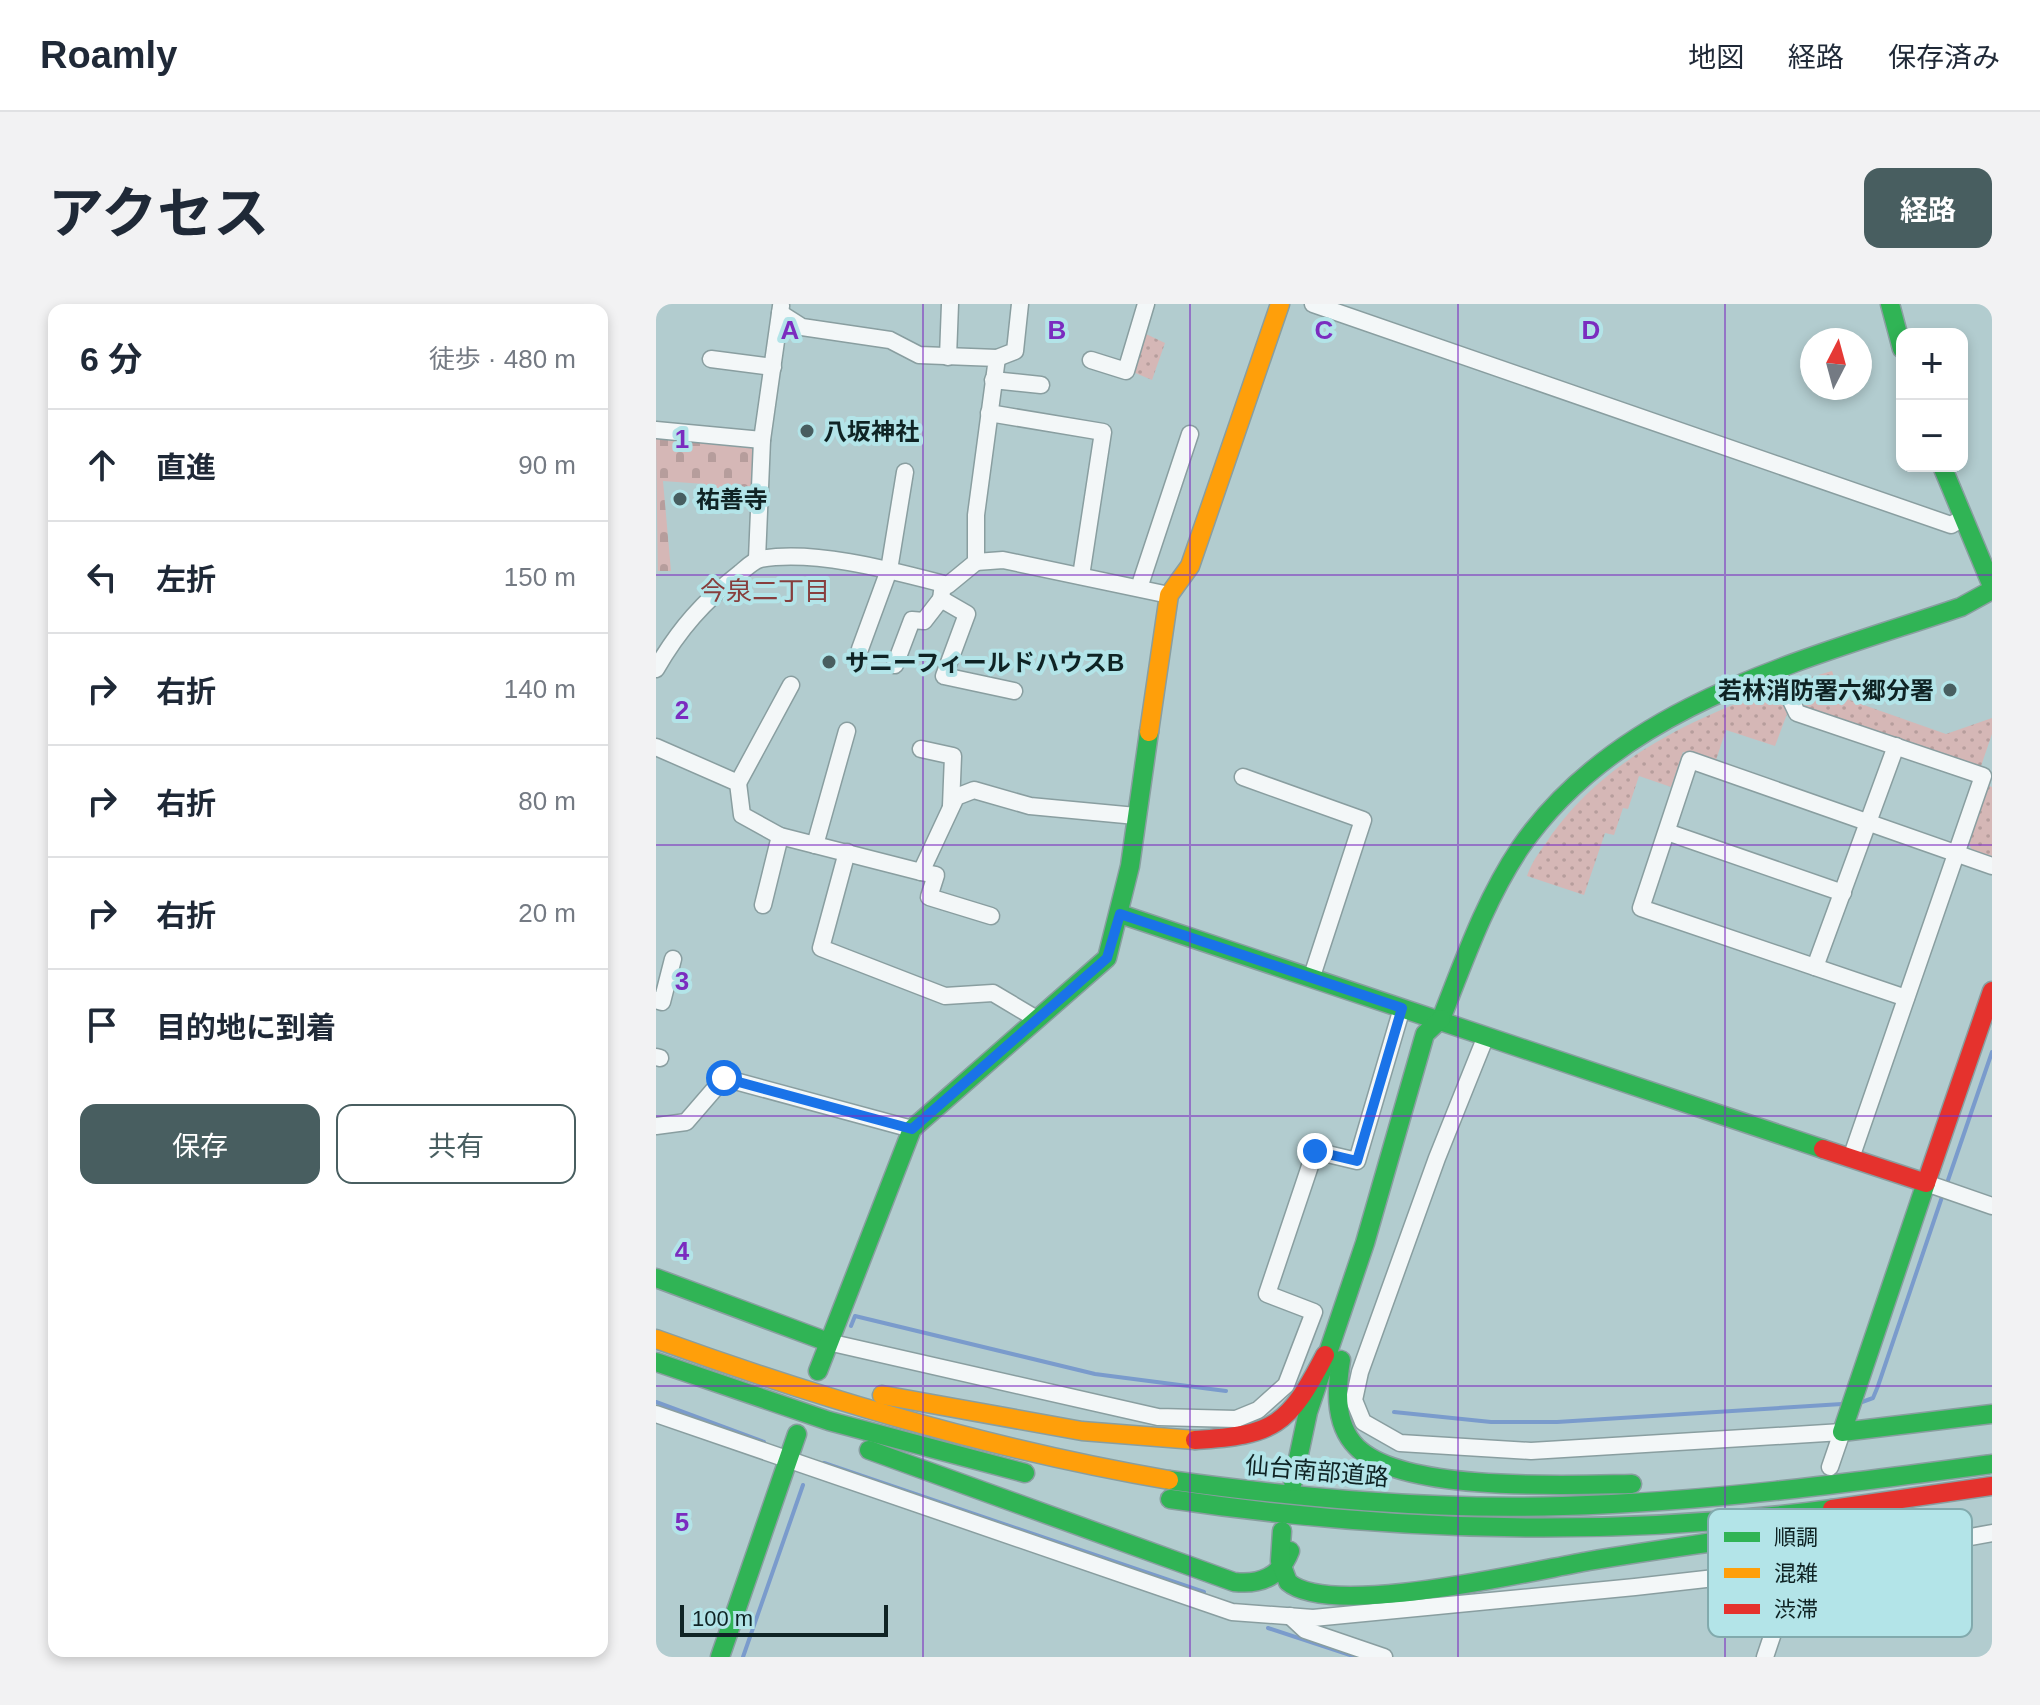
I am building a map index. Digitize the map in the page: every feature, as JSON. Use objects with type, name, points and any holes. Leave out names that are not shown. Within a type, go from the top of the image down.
[{"type":"main road","points":[[818,1371],[912,1129],[1107,958],[1120,914],[1169,595],[1190,566],[1280,304]]},
{"type":"main road","points":[[1890,304],[1896,328]]},
{"type":"main road","points":[[1299,1484],[1425,1034],[1441,1019],[1500,882],[1534,830],[1577,780],[1632,738],[1698,702],[1961,607],[1992,588],[1944,472]]},
{"type":"main road","points":[[1120,914],[1937,1187]]},
{"type":"main road","points":[[1992,991],[1937,1187],[1842,1432],[1992,1414]]},
{"type":"main road","points":[[656,1278],[828,1342]]},
{"type":"main road","points":[[656,1337],[916,1403],[1006,1419],[1177,1440],[1247,1438],[1272,1427],[1291,1412],[1333,1358]]},
{"type":"main road","name":"仙台南部道路","points":[[656,1337],[836,1402],[1016,1450],[1115,1470],[1252,1490],[1372,1501],[1556,1506],[1711,1498],[1992,1464]]},
{"type":"main road","points":[[1333,1358],[1338,1415],[1361,1452],[1406,1469],[1436,1476],[1539,1483],[1854,1482]]},
{"type":"main road","points":[[656,1362],[762,1400],[938,1453],[1041,1476]]},
{"type":"main road","points":[[762,1400],[881,1456],[1202,1572],[1249,1584],[1266,1581],[1282,1568]]},
{"type":"main road","points":[[720,1657],[797,1434]]},
{"type":"main road","points":[[1898,1509],[1992,1488]]},
{"type":"main road","name":"仙台南部道路","points":[[1828,1509],[1992,1488]]},
{"type":"main road","name":"仙台南部道路","points":[[1143,1495],[1261,1514],[1365,1525],[1524,1530],[1708,1520]]},
{"type":"main road","points":[[1288,1531],[1282,1568],[1290,1585],[1318,1595],[1414,1589],[1708,1542]]},
{"type":"street","points":[[948,357],[950,304]]},
{"type":"street","points":[[781,309],[802,327],[890,340],[919,355],[997,358],[1015,351],[1020,304]]},
{"type":"street","points":[[1091,360],[1126,371],[1146,304]]},
{"type":"street","points":[[1313,304],[1951,525],[1963,518]]},
{"type":"street","points":[[757,559],[762,440],[781,309]]},
{"type":"street","points":[[976,562],[976,515],[997,358]]},
{"type":"street","points":[[711,359],[773,367]]},
{"type":"street","points":[[993,380],[1041,385]]},
{"type":"street","points":[[989,413],[1103,432],[1081,576]]},
{"type":"street","points":[[656,430],[762,440]]},
{"type":"street","points":[[1139,588],[1190,434]]},
{"type":"street","points":[[860,649],[889,570],[905,472]]},
{"type":"street","points":[[656,669],[679,629],[709,597],[757,559],[813,559],[889,570],[942,592],[967,614],[944,676],[1014,691]]},
{"type":"street","points":[[895,665],[912,620],[924,621],[948,585],[976,562],[1003,560],[1169,595]]},
{"type":"street","points":[[1777,671],[1797,713],[1983,776],[1851,1158]]},
{"type":"street","points":[[791,685],[738,783],[742,815],[780,836],[936,875],[929,897],[991,916]]},
{"type":"street","points":[[815,845],[847,731]]},
{"type":"street","points":[[1815,967],[1896,746]]},
{"type":"street","points":[[656,747],[738,783]]},
{"type":"street","points":[[921,749],[953,756],[951,807]]},
{"type":"street","points":[[1906,998],[1641,908],[1690,760],[1992,866]]},
{"type":"street","points":[[1243,777],[1363,820],[1312,976]]},
{"type":"street","points":[[921,872],[956,797],[974,790],[1030,806],[1136,816]]},
{"type":"street","points":[[1667,832],[1843,893]]},
{"type":"street","points":[[763,905],[780,836]]},
{"type":"street","points":[[847,852],[821,948],[945,996],[993,993],[1035,1018]]},
{"type":"street","points":[[656,1000],[662,1002],[673,959]]},
{"type":"street","points":[[828,1342],[1158,1417],[1236,1419],[1258,1410],[1286,1385],[1314,1312],[1267,1294],[1315,1151],[1357,1161],[1402,1008]]},
{"type":"street","points":[[1486,1036],[1437,1158],[1360,1372],[1354,1400],[1363,1422],[1400,1443],[1531,1451],[1842,1432],[1830,1467]]},
{"type":"street","points":[[656,1126],[686,1122],[724,1078],[912,1129]]},
{"type":"street","points":[[1937,1187],[1992,1206]]},
{"type":"street","points":[[656,1414],[1232,1612],[1290,1616],[1343,1615],[1708,1578]]},
{"type":"street","points":[[1972,1537],[1992,1533]]},
{"type":"street","points":[[1290,1616],[1305,1630],[1384,1657]]},
{"type":"street","points":[[1765,1657],[1772,1637]]},
{"type":"green space","points":[[1146,334],[1165,343],[1152,380],[1133,372]]},
{"type":"green space","points":[[656,436],[757,449],[751,499],[703,494],[704,484],[663,481],[671,571],[658,571],[658,587]]},
{"type":"green space","points":[[1832,671],[1841,697],[1946,734],[1992,718],[1992,734],[1980,769],[1800,708],[1789,691],[1794,682]]},
{"type":"green space","points":[[1769,691],[1779,694],[1787,714],[1775,746],[1726,730],[1715,763],[1683,752],[1671,787],[1639,776],[1628,809],[1623,808],[1614,835],[1605,833],[1584,895],[1527,876],[1538,854],[1573,808],[1622,764],[1678,730]]},
{"type":"green space","points":[[1987,785],[1992,787],[1992,856],[1972,850],[1968,842]]},
{"type":"waterway","points":[[1946,1186],[1992,1052]]},
{"type":"waterway","points":[[1862,1402],[1873,1398],[1878,1386],[1943,1194]]},
{"type":"waterway","points":[[851,1326],[855,1316],[1095,1374],[1226,1391]]},
{"type":"waterway","points":[[656,1402],[764,1442]]},
{"type":"waterway","points":[[1394,1412],[1491,1422],[1557,1422],[1842,1404]]},
{"type":"waterway","points":[[824,1463],[1204,1592]]},
{"type":"waterway","points":[[743,1657],[803,1485]]},
{"type":"waterway","points":[[1268,1628],[1356,1657]]},
{"type":"traffic: fast","points":[[1890,304],[1896,328]]},
{"type":"traffic: fast","points":[[1944,472],[1992,586]]},
{"type":"traffic: fast","points":[[1441,1019],[1486,910],[1520,848],[1561,798],[1609,757],[1662,722],[1719,693],[1840,647],[1961,607],[1992,590]]},
{"type":"traffic: fast","points":[[818,1371],[912,1129],[1107,958],[1130,866],[1149,732]]},
{"type":"traffic: fast","points":[[1120,914],[1823,1149]]},
{"type":"traffic: fast","points":[[1293,1482],[1308,1412],[1365,1243],[1425,1034],[1441,1019]]},
{"type":"traffic: fast","points":[[1926,1183],[1842,1432],[1992,1414]]},
{"type":"traffic: fast","points":[[656,1278],[828,1342]]},
{"type":"traffic: fast","points":[[1341,1360],[1338,1384],[1341,1421],[1352,1442],[1384,1464],[1415,1474],[1452,1480],[1531,1485],[1632,1484]]},
{"type":"traffic: fast","points":[[656,1362],[829,1421],[1025,1473]]},
{"type":"traffic: fast","points":[[720,1657],[797,1434]]},
{"type":"traffic: fast","points":[[869,1450],[1234,1582],[1252,1582],[1268,1577],[1281,1567],[1290,1551]]},
{"type":"traffic: fast","points":[[1169,1480],[1366,1501],[1514,1507],[1724,1496],[1992,1464]]},
{"type":"traffic: fast","points":[[1170,1499],[1335,1519],[1418,1524],[1583,1527],[1708,1521]]},
{"type":"traffic: fast","points":[[1282,1531],[1280,1561],[1288,1582],[1311,1592],[1345,1596],[1433,1589],[1708,1543]]},
{"type":"traffic: slow","points":[[1149,732],[1169,595],[1190,566],[1280,304]]},
{"type":"traffic: slow","points":[[656,1339],[782,1383],[910,1421],[1038,1454],[1169,1480]]},
{"type":"traffic: slow","points":[[882,1395],[1082,1431],[1195,1440]]},
{"type":"traffic: jam","points":[[1823,1149],[1926,1183],[1992,991]]},
{"type":"traffic: jam","points":[[1195,1440],[1244,1435],[1276,1422],[1300,1398],[1325,1355]]},
{"type":"traffic: jam","points":[[1832,1509],[1992,1486]]},
{"type":"place","name":"八坂神社","points":[[807,431]]},
{"type":"place","name":"祐善寺","points":[[680,499]]},
{"type":"place","name":"サニーフィールドハウスB","points":[[829,662]]},
{"type":"place","name":"若林消防署六郷分署","points":[[1950,690]]},
{"type":"district","name":"今泉二丁目","points":[[765,591]]},
{"type":"route","points":[[724,1078],[912,1129],[1107,958],[1120,914],[1402,1008],[1357,1161],[1315,1151]]}]
